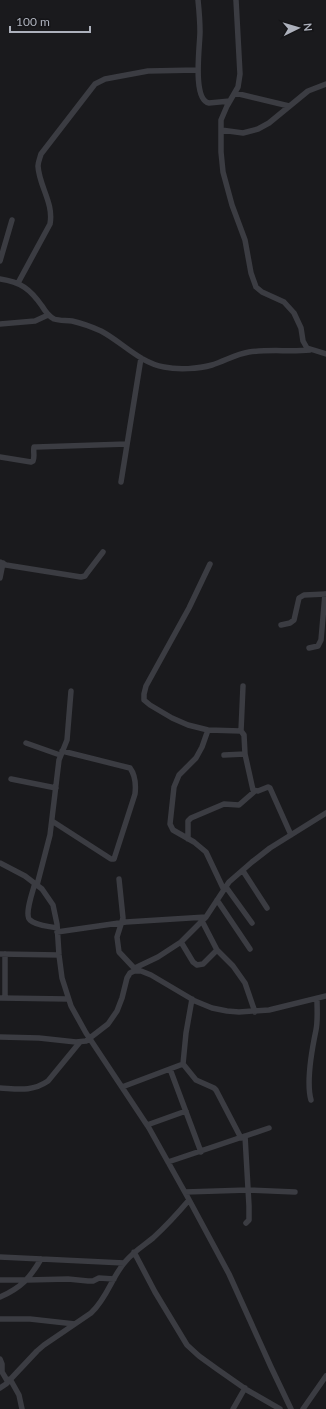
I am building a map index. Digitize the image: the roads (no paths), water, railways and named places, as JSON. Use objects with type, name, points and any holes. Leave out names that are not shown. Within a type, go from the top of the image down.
[{"type":"street","points":[[198,0],[200,28],[198,70],[204,100],[206,103],[230,101]]},
{"type":"street","points":[[236,0],[240,74],[238,87],[224,113],[221,130],[223,172],[228,192],[245,240],[251,273],[256,287],[262,292],[284,302],[294,313],[301,328],[305,345],[310,350]]},
{"type":"street","points":[[18,283],[50,224],[52,216],[39,173],[38,164],[41,154],[95,84],[105,79],[148,71],[198,70]]},
{"type":"street","points":[[221,130],[243,133],[258,129],[269,123],[308,91],[326,84]]},
{"type":"street","points":[[235,93],[289,106]]},
{"type":"street","points":[[0,261],[12,220]]},
{"type":"street","points":[[0,279],[18,283],[25,287],[34,296],[48,315],[54,319],[72,321],[99,331],[141,358],[164,368],[175,369],[204,367],[240,354],[274,350],[310,350],[326,354]]},
{"type":"street","points":[[0,324],[35,321],[48,315]]},
{"type":"street","points":[[121,482],[141,358]]},
{"type":"street","points":[[0,456],[31,462],[34,459],[34,447],[127,444]]},
{"type":"street","points":[[0,578],[1,563],[81,577],[85,576],[103,552]]},
{"type":"street","points":[[210,564],[190,608],[146,686],[144,700],[172,718],[188,725],[208,730],[241,731]]},
{"type":"street","points":[[281,625],[290,623],[294,620],[299,598],[304,595],[326,594],[320,640],[318,646],[309,648]]},
{"type":"street","points":[[243,686],[241,731],[244,735],[245,754],[251,786],[255,792]]},
{"type":"street","points":[[71,691],[67,736],[61,753],[50,834],[28,911],[28,918],[30,921],[37,924],[57,930],[121,923],[204,919]]},
{"type":"street","points":[[208,730],[196,758],[179,775],[174,787],[170,824],[173,830],[206,852],[224,889],[252,923]]},
{"type":"street","points":[[26,743],[61,753],[130,768],[132,771],[136,783],[135,794],[114,859],[111,859],[52,821]]},
{"type":"street","points":[[224,755],[245,754]]},
{"type":"street","points":[[11,779],[56,788]]},
{"type":"street","points":[[188,839],[188,821],[191,818],[224,804],[239,805],[255,792],[268,787],[270,788],[291,835]]},
{"type":"street","points":[[0,1037],[39,1038],[80,1042],[90,1039],[108,1024],[117,1011],[127,978],[130,973],[137,967],[158,957],[182,942],[204,919],[229,882],[270,848],[326,813]]},
{"type":"street","points":[[0,863],[25,876],[36,884],[42,889],[52,905],[57,930],[62,978],[68,999],[90,1039],[147,1125],[185,1192],[229,1274],[291,1409]]},
{"type":"street","points":[[243,871],[267,908]]},
{"type":"street","points":[[119,879],[123,918],[117,937],[119,952],[134,970],[150,975],[192,999],[212,1008],[227,1011],[255,1012],[269,1010],[326,996]]},
{"type":"street","points":[[217,900],[250,949]]},
{"type":"street","points":[[204,919],[217,950],[233,966],[245,983],[255,1012]]},
{"type":"street","points":[[182,942],[193,962],[197,965],[203,964],[217,950]]},
{"type":"street","points":[[59,955],[2,954],[3,998],[68,999]]},
{"type":"street","points":[[192,999],[187,1026],[183,1064],[196,1080],[216,1090],[243,1137],[250,1206],[249,1220],[246,1223]]},
{"type":"street","points":[[311,1100],[309,1092],[313,1039],[316,1029],[317,999]]},
{"type":"street","points":[[0,1088],[28,1089],[37,1088],[44,1084],[80,1042]]},
{"type":"street","points":[[122,1088],[183,1064]]},
{"type":"street","points":[[170,1070],[201,1152]]},
{"type":"street","points":[[147,1125],[186,1111]]},
{"type":"street","points":[[168,1162],[269,1128]]},
{"type":"street","points":[[185,1192],[248,1190],[295,1192]]},
{"type":"street","points":[[0,1388],[9,1381],[37,1351],[100,1305],[124,1263],[134,1252],[153,1237],[189,1200]]},
{"type":"street","points":[[134,1252],[155,1292],[187,1344],[199,1356],[245,1388],[280,1409]]},
{"type":"street","points":[[0,1257],[124,1263]]},
{"type":"street","points":[[0,1297],[14,1290],[27,1280],[41,1259]]},
{"type":"street","points":[[0,1280],[68,1279],[93,1281],[99,1278],[114,1279]]},
{"type":"street","points":[[0,1319],[30,1319],[76,1324]]},
{"type":"street","points":[[0,1359],[2,1364],[2,1372],[19,1395],[22,1409]]},
{"type":"street","points":[[303,1409],[326,1376]]},
{"type":"street","points":[[233,1409],[245,1388]]}]
